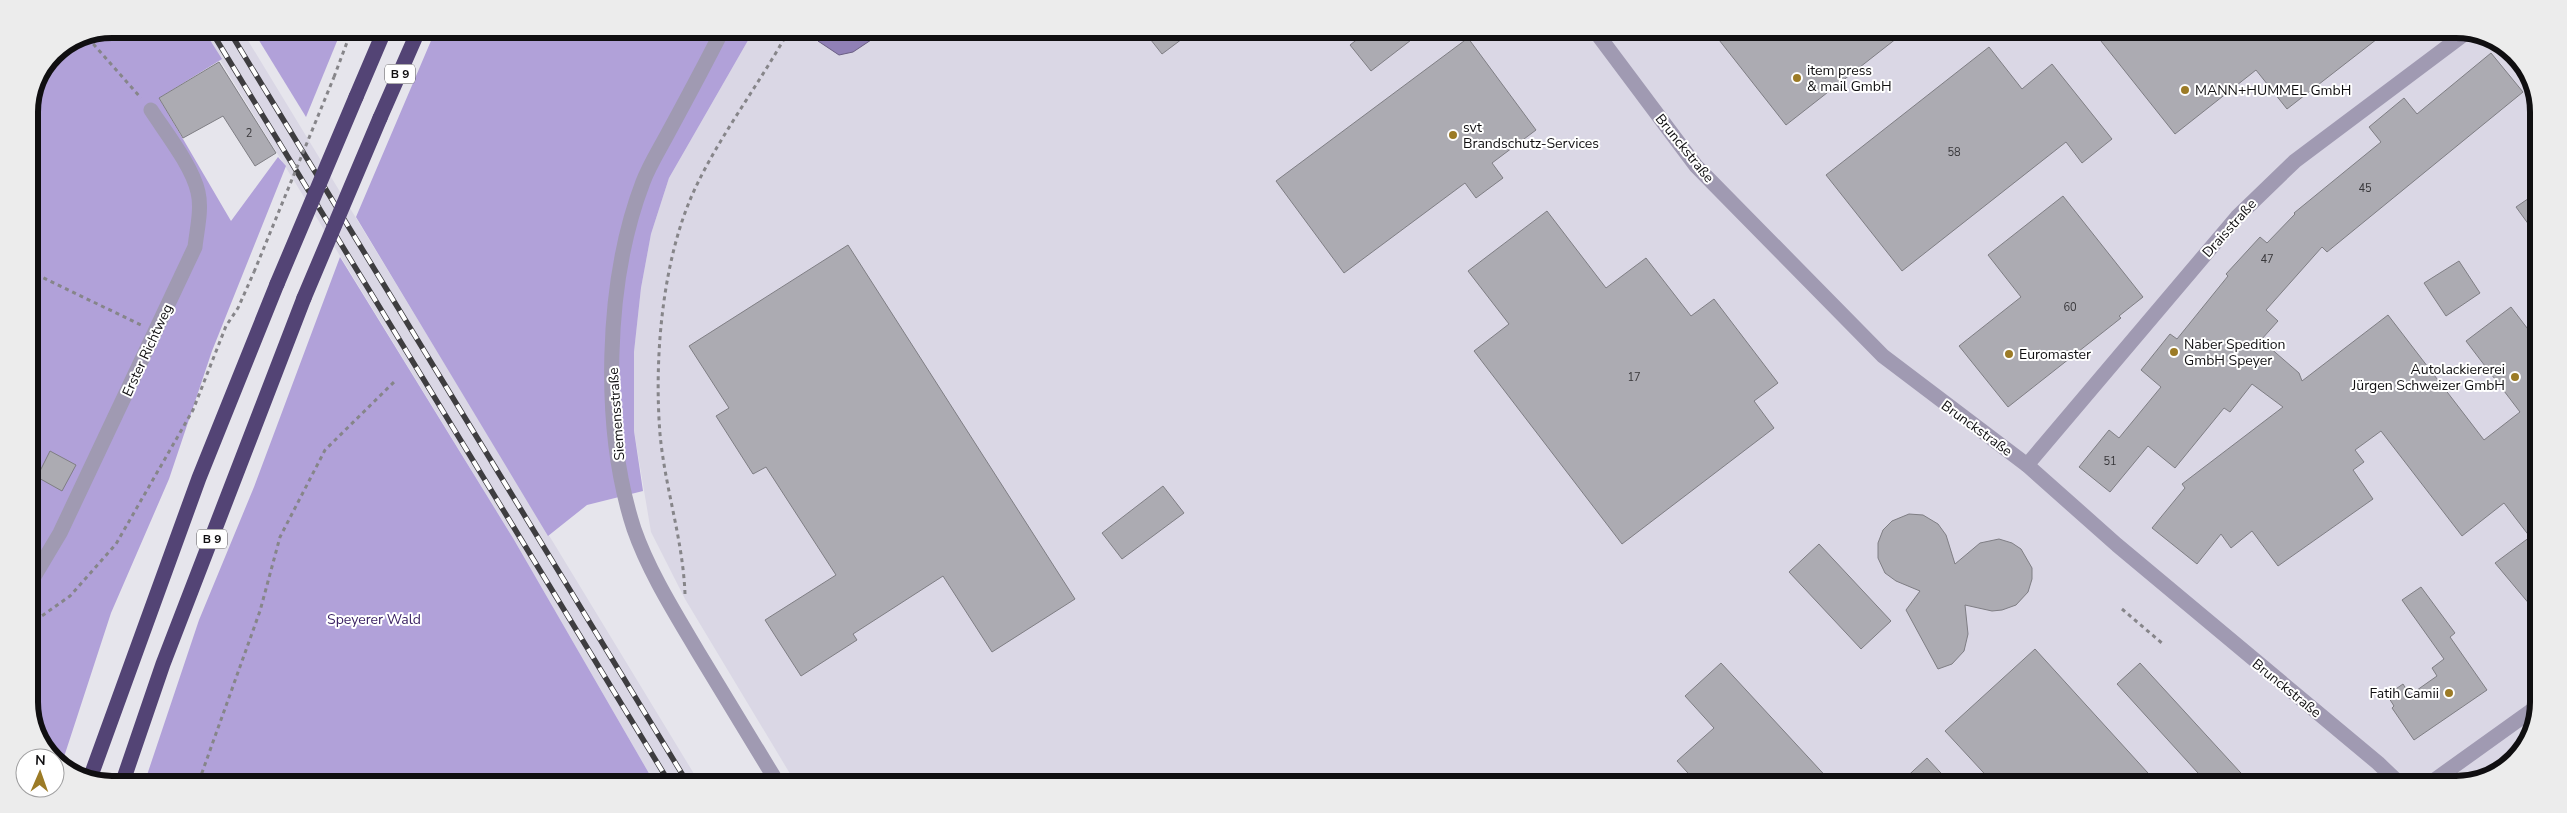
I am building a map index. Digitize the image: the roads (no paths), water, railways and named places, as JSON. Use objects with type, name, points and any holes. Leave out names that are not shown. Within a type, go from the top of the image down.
[{"type":"highway","name":"B 9","points":[[92,773],[199,478],[277,284],[382,37]]},
{"type":"highway","name":"B 9","points":[[125,776],[163,664],[304,298],[415,37]]},
{"type":"street","name":"Siemensstraße","points":[[719,37],[643,181],[622,257],[615,303],[612,357],[615,429],[626,499],[635,530],[654,574],[683,627],[773,776]]},
{"type":"street","name":"Brunckstraße","points":[[1599,37],[1696,166],[1852,326],[1912,380],[2027,465],[2117,545],[2392,776]]},
{"type":"street","name":"Draisstraße","points":[[2027,465],[2237,216],[2295,161],[2460,37]]},
{"type":"street","name":"Erster Richtweg","points":[[38,570],[60,533],[195,247],[199,214],[198,192],[151,110]]},
{"type":"street","points":[[2440,776],[2529,713]]},
{"type":"railway","points":[[215,37],[665,776]]},
{"type":"railway","points":[[233,37],[683,776]]},
{"type":"place","name":"item press & mail GmbH","points":[[1797,78]]},
{"type":"place","name":"MANN+HUMMEL GmbH","points":[[2185,90]]},
{"type":"place","name":"svt Brandschutz-Services","points":[[1453,135]]},
{"type":"place","name":"Naber Spedition GmbH Speyer","points":[[2174,352]]},
{"type":"place","name":"Euromaster","points":[[2009,354]]},
{"type":"place","name":"Autolackiererei Jürgen Schweizer GmbH","points":[[2515,377]]},
{"type":"place","name":"Fatih Camii","points":[[2449,693]]},
{"type":"park label","name":"Speyerer Wald","points":[[374,619]]}]
